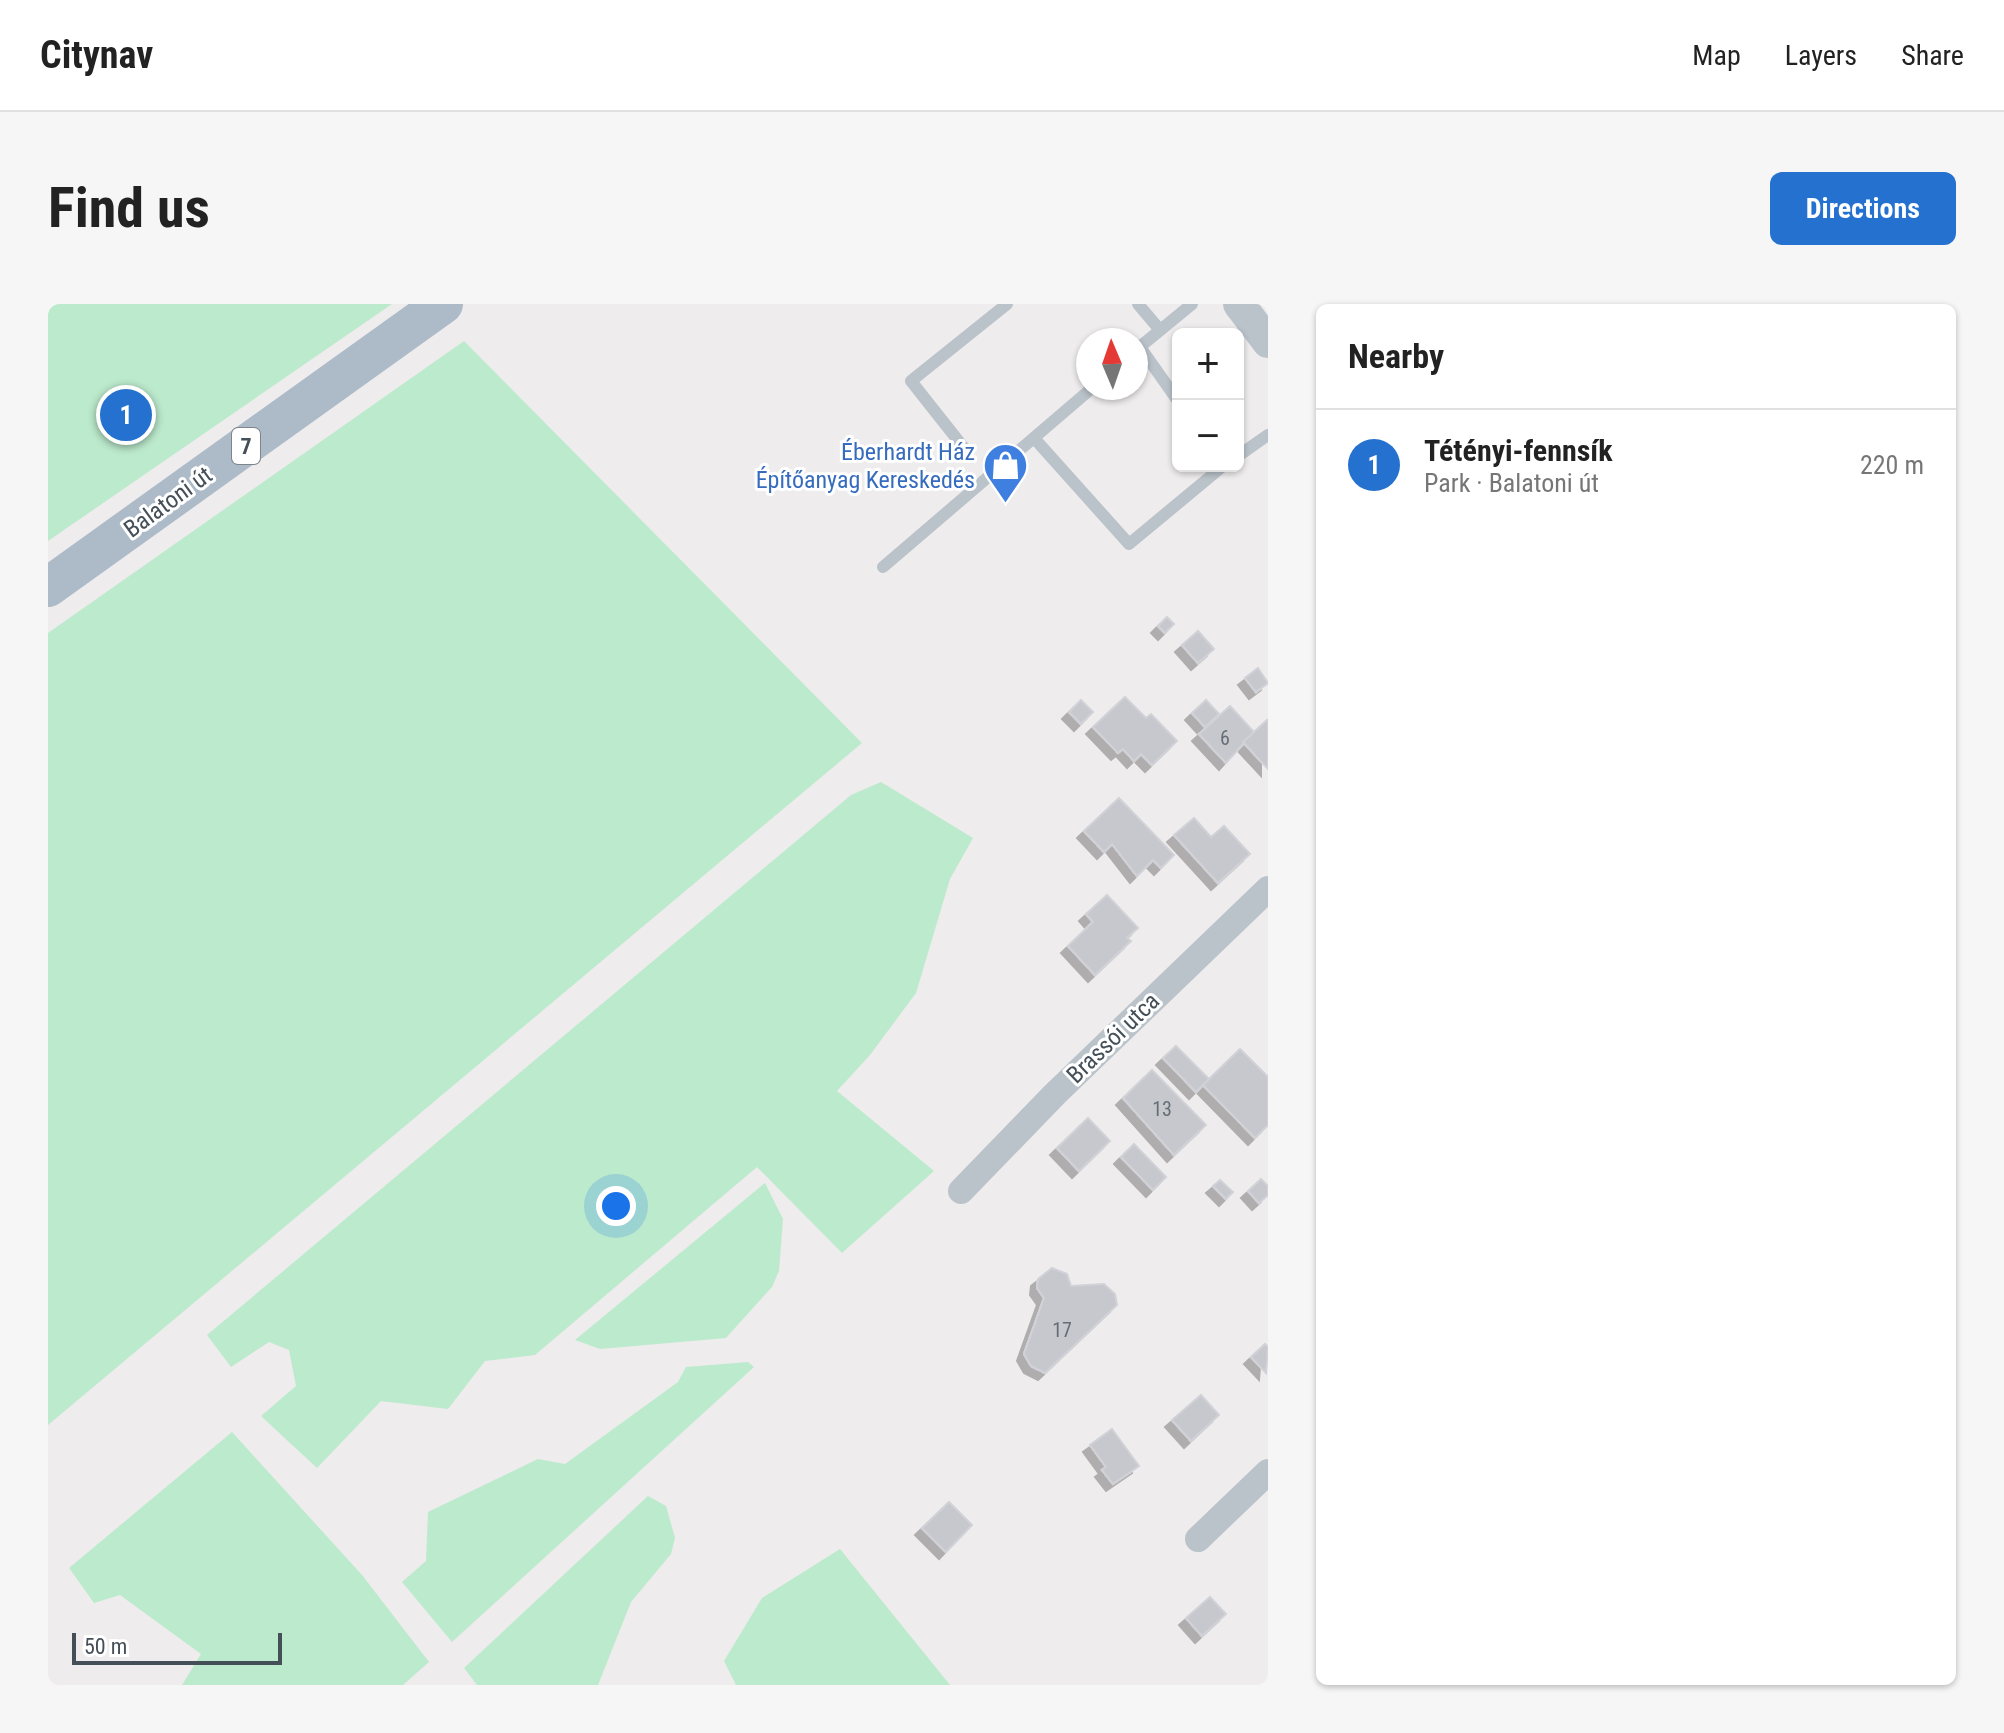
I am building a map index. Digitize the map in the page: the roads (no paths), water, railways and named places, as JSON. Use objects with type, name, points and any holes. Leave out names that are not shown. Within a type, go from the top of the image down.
[{"type":"main road","name":"Balatoni út","points":[[48,587],[443,304]]},
{"type":"street","name":"Brassói utca","points":[[961,1191],[1055,1094],[1268,889]]},
{"type":"street","points":[[1198,1539],[1268,1472]]},
{"type":"lane","points":[[964,448],[911,381],[1007,304]]},
{"type":"lane","points":[[1138,304],[1160,330]]},
{"type":"lane","points":[[1148,340],[1192,304]]},
{"type":"lane","points":[[1148,362],[1177,400]]},
{"type":"lane","points":[[883,567],[1078,400]]},
{"type":"lane","points":[[1244,452],[1268,435]]},
{"type":"lane","points":[[1034,438],[1129,544],[1217,472]]},
{"type":"place","name":"Tétényi-fennsík","points":[[126,415]]},
{"type":"place","name":"Éberhardt Ház Építőanyag Kereskedés","points":[[1006,505]]}]
